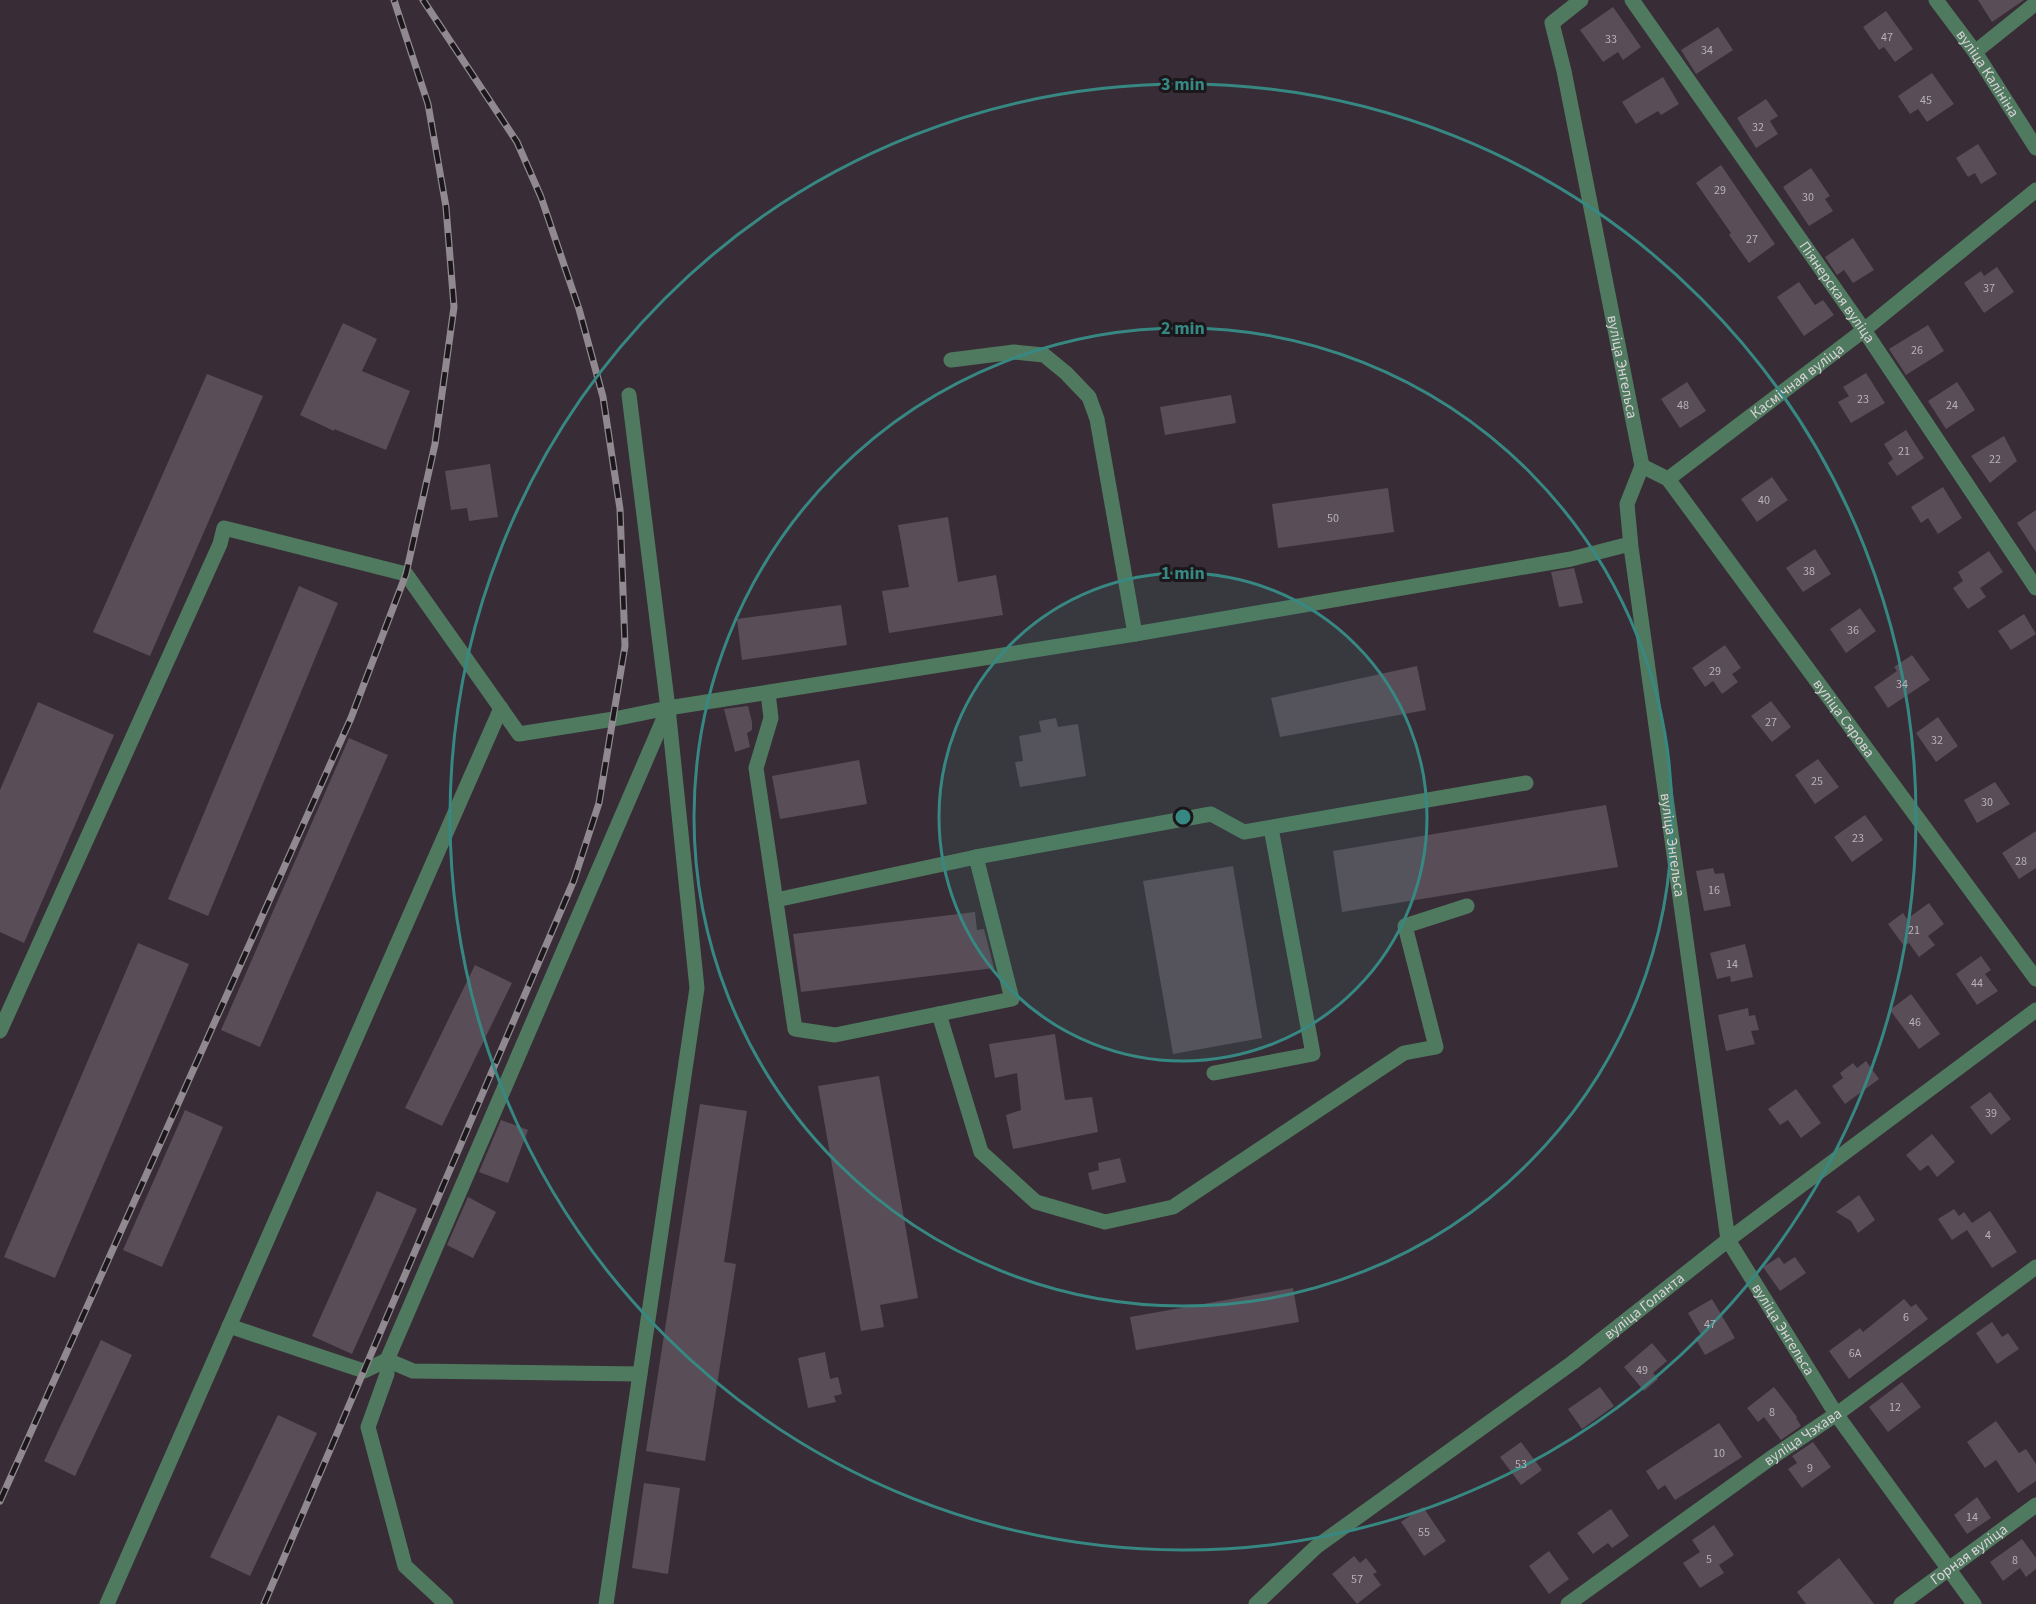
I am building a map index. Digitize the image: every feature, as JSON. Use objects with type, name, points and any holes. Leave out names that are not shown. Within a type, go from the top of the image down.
[{"type":"street","name":"вуліца Энгельса","points":[[1581,0],[1552,23],[1564,71],[1642,466],[1627,504],[1630,544],[1728,1240],[1836,1414],[1974,1604]]},
{"type":"street","name":"Піянерская вуліца","points":[[1632,0],[1864,330],[2036,588]]},
{"type":"street","name":"вуліца Калініна","points":[[1936,0],[1975,52],[2036,148]]},
{"type":"street","points":[[1975,52],[2036,3]]},
{"type":"street","name":"Касмічная вуліца","points":[[1668,479],[1864,330],[2036,190]]},
{"type":"street","points":[[951,360],[1014,352],[1044,355],[1066,373],[1089,397],[1097,419],[1135,634]]},
{"type":"street","points":[[606,1604],[698,988],[668,708],[628,395]]},
{"type":"street","name":"вуліца Сярова","points":[[1642,466],[1668,479],[2036,979]]},
{"type":"street","points":[[0,1031],[215,555],[224,528],[406,574],[519,734],[1135,634],[1571,559],[1630,544]]},
{"type":"street","points":[[768,693],[771,718],[756,768],[795,1029],[835,1035],[1011,999],[976,856]]},
{"type":"street","points":[[107,1604],[501,708]]},
{"type":"street","points":[[446,1604],[405,1566],[369,1427],[387,1374],[387,1360],[668,708]]},
{"type":"street","points":[[776,900],[976,856],[1211,814],[1244,832],[1526,783]]},
{"type":"street","points":[[1214,1073],[1313,1054],[1271,828]]},
{"type":"street","points":[[939,1014],[981,1152],[1036,1202],[1105,1222],[1173,1207],[1404,1053],[1436,1047],[1405,926],[1467,906]]},
{"type":"street","name":"вуліца Голанта","points":[[1256,1604],[1316,1547],[1572,1363],[1728,1240],[2036,1010]]},
{"type":"street","name":"вуліца Чэхава","points":[[1568,1604],[1836,1414],[2036,1267]]},
{"type":"street","points":[[230,1326],[364,1371],[387,1360],[413,1371],[640,1374]]},
{"type":"street","name":"Горная вуліца","points":[[1901,1604],[2036,1505]]},
{"type":"building","points":[[1978,0],[2024,0],[1992,22]]},
{"type":"building","points":[[1613,7],[1641,47],[1623,60],[1618,52],[1603,62],[1580,30]]},
{"type":"building","points":[[1886,11],[1913,49],[1895,62],[1884,47],[1879,50],[1863,27]]},
{"type":"building","points":[[1718,27],[1733,50],[1696,74],[1681,50]]},
{"type":"building","points":[[1932,73],[1954,104],[1927,122],[1918,109],[1910,114],[1898,96]]},
{"type":"building","points":[[1663,77],[1679,104],[1661,115],[1658,111],[1636,124],[1622,102]]},
{"type":"building","points":[[1766,99],[1778,116],[1770,121],[1778,134],[1756,148],[1737,118]]},
{"type":"building","points":[[1978,144],[1997,174],[1981,184],[1975,173],[1968,177],[1956,158]]},
{"type":"building","points":[[1721,165],[1775,244],[1749,263],[1696,183]]},
{"type":"building","points":[[1811,168],[1830,196],[1825,199],[1833,211],[1809,226],[1783,187]]},
{"type":"building","points":[[1853,238],[1874,270],[1853,283],[1844,270],[1837,275],[1825,257]]},
{"type":"building","points":[[1997,267],[2014,292],[1984,313],[1964,283],[1981,271],[1984,276]]},
{"type":"building","points":[[1799,282],[1815,305],[1823,300],[1834,315],[1804,336],[1777,297]]},
{"type":"building","points":[[343,323],[377,339],[362,371],[410,391],[386,450],[334,429],[334,431],[300,415]]},
{"type":"building","points":[[1928,325],[1944,351],[1906,375],[1889,349]]},
{"type":"building","points":[[1866,373],[1885,403],[1851,423],[1838,402],[1849,396],[1843,387]]},
{"type":"building","points":[[207,374],[263,396],[150,656],[93,632]]},
{"type":"building","points":[[1687,382],[1706,411],[1680,428],[1661,399]]},
{"type":"building","points":[[1957,382],[1975,410],[1946,429],[1928,401]]},
{"type":"building","points":[[1231,395],[1236,423],[1165,435],[1160,407]]},
{"type":"building","points":[[1906,430],[1924,458],[1897,476],[1888,463],[1893,459],[1884,444]]},
{"type":"building","points":[[2004,436],[2017,461],[1990,483],[1971,456]]},
{"type":"building","points":[[490,464],[498,517],[469,521],[467,508],[451,510],[445,471]]},
{"type":"building","points":[[1772,477],[1788,500],[1757,522],[1741,499]]},
{"type":"building","points":[[1943,487],[1962,518],[1938,534],[1928,518],[1921,523],[1911,507]]},
{"type":"building","points":[[1388,488],[1394,532],[1278,548],[1272,504]]},
{"type":"building","points":[[2036,510],[2036,552],[2017,523]]},
{"type":"building","points":[[948,517],[958,582],[996,575],[1003,615],[889,633],[882,591],[909,587],[898,525]]},
{"type":"building","points":[[1815,549],[1831,574],[1803,592],[1786,568]]},
{"type":"building","points":[[1989,551],[2003,572],[1980,588],[1986,597],[1968,609],[1953,588],[1963,581],[1958,572]]},
{"type":"building","points":[[1574,568],[1583,603],[1559,607],[1551,572]]},
{"type":"building","points":[[299,586],[338,603],[208,916],[168,899]]},
{"type":"building","points":[[841,605],[847,645],[742,660],[737,619]]},
{"type":"building","points":[[1860,608],[1876,631],[1846,653],[1830,629]]},
{"type":"building","points":[[2024,614],[2036,634],[2011,650],[1998,631]]},
{"type":"building","points":[[1725,645],[1741,668],[1732,674],[1738,682],[1722,694],[1713,681],[1705,687],[1692,668]]},
{"type":"building","points":[[1912,655],[1930,680],[1888,708],[1874,687],[1897,671],[1894,667]]},
{"type":"building","points":[[1417,666],[1426,710],[1280,737],[1271,698]]},
{"type":"building","points":[[1771,701],[1791,727],[1772,742],[1751,716]]},
{"type":"building","points":[[38,702],[114,735],[24,943],[0,932],[0,790]]},
{"type":"building","points":[[748,706],[752,722],[752,730],[747,733],[750,747],[735,752],[724,709]]},
{"type":"building","points":[[1938,717],[1958,746],[1936,762],[1916,733]]},
{"type":"building","points":[[1056,718],[1058,727],[1078,724],[1086,776],[1020,787],[1015,762],[1023,761],[1019,736],[1041,732],[1039,721]]},
{"type":"building","points":[[349,738],[388,755],[260,1047],[221,1030]]},
{"type":"building","points":[[1818,759],[1839,787],[1815,804],[1795,775]]},
{"type":"building","points":[[859,760],[867,804],[780,819],[772,776]]},
{"type":"building","points":[[1995,782],[2010,804],[1977,823],[1964,800]]},
{"type":"building","points":[[1606,805],[1618,867],[1342,912],[1333,851]]},
{"type":"building","points":[[1865,815],[1883,840],[1852,862],[1834,837]]},
{"type":"building","points":[[2036,831],[2036,868],[2019,879],[2002,853]]},
{"type":"building","points":[[1233,866],[1262,1038],[1173,1054],[1143,881]]},
{"type":"building","points":[[1713,868],[1715,874],[1724,873],[1731,906],[1704,911],[1696,871]]},
{"type":"building","points":[[1929,903],[1944,924],[1928,936],[1935,945],[1919,957],[1909,943],[1904,946],[1888,924],[1903,913],[1907,919]]},
{"type":"building","points":[[975,912],[977,930],[984,929],[994,968],[801,992],[793,934]]},
{"type":"building","points":[[138,943],[189,964],[55,1278],[4,1257]]},
{"type":"building","points":[[1745,944],[1753,977],[1731,982],[1730,976],[1717,979],[1710,953]]},
{"type":"building","points":[[1981,956],[1991,970],[1985,974],[1998,991],[1977,1005],[1956,974]]},
{"type":"building","points":[[475,965],[512,983],[442,1126],[405,1108]]},
{"type":"building","points":[[1911,994],[1940,1034],[1919,1049],[1890,1010]]},
{"type":"building","points":[[1748,1008],[1749,1016],[1755,1015],[1759,1030],[1751,1031],[1755,1044],[1726,1051],[1718,1015]]},
{"type":"building","points":[[1055,1034],[1065,1100],[1092,1097],[1098,1132],[1013,1149],[1006,1115],[1021,1110],[1017,1073],[995,1078],[989,1044]]},
{"type":"building","points":[[1866,1061],[1879,1079],[1845,1104],[1832,1086],[1843,1078],[1840,1073],[1853,1063],[1857,1068]]},
{"type":"building","points":[[879,1076],[918,1298],[880,1305],[884,1327],[861,1331],[818,1086]]},
{"type":"building","points":[[1796,1089],[1821,1123],[1801,1138],[1788,1120],[1780,1125],[1768,1109]]},
{"type":"building","points":[[1990,1092],[2011,1119],[1991,1135],[1970,1107]]},
{"type":"building","points":[[700,1104],[747,1111],[724,1262],[736,1264],[705,1461],[646,1451]]},
{"type":"building","points":[[185,1110],[223,1127],[162,1267],[123,1250]]},
{"type":"building","points":[[501,1120],[528,1130],[508,1183],[479,1172]]},
{"type":"building","points":[[1932,1134],[1955,1162],[1937,1177],[1928,1165],[1920,1171],[1906,1155]]},
{"type":"building","points":[[1120,1158],[1126,1182],[1092,1190],[1088,1173],[1099,1170],[1098,1163]]},
{"type":"building","points":[[377,1191],[417,1209],[352,1354],[312,1336]]},
{"type":"building","points":[[1859,1195],[1875,1220],[1858,1233],[1851,1221],[1836,1212]]},
{"type":"building","points":[[468,1197],[496,1212],[473,1258],[447,1245]]},
{"type":"building","points":[[1954,1209],[1959,1216],[1964,1212],[1972,1223],[1990,1211],[2017,1252],[1992,1268],[1967,1230],[1952,1240],[1938,1219]]},
{"type":"building","points":[[1779,1257],[1784,1264],[1795,1257],[1806,1273],[1780,1291],[1763,1267]]},
{"type":"building","points":[[1293,1288],[1299,1322],[1136,1350],[1130,1317]]},
{"type":"building","points":[[1712,1299],[1735,1338],[1705,1355],[1695,1338],[1701,1335],[1688,1313]]},
{"type":"building","points":[[1904,1299],[1911,1307],[1916,1304],[1928,1319],[1849,1379],[1829,1351],[1860,1328],[1863,1332]]},
{"type":"building","points":[[1992,1322],[2002,1337],[2008,1333],[2019,1349],[1997,1364],[1976,1333]]},
{"type":"building","points":[[101,1340],[132,1355],[75,1476],[44,1461]]},
{"type":"building","points":[[1652,1343],[1667,1361],[1653,1373],[1658,1379],[1644,1391],[1624,1367]]},
{"type":"building","points":[[825,1352],[830,1379],[838,1377],[842,1394],[834,1396],[836,1402],[808,1408],[798,1358]]},
{"type":"building","points":[[1902,1382],[1921,1407],[1888,1432],[1869,1407]]},
{"type":"building","points":[[1600,1387],[1614,1406],[1582,1429],[1568,1409]]},
{"type":"building","points":[[1774,1387],[1797,1417],[1801,1426],[1781,1440],[1764,1417],[1758,1422],[1747,1408]]},
{"type":"building","points":[[278,1415],[317,1433],[250,1576],[210,1557]]},
{"type":"building","points":[[1996,1421],[2019,1453],[2026,1449],[2036,1464],[2036,1481],[2018,1493],[1996,1460],[1985,1468],[1967,1442]]},
{"type":"building","points":[[1719,1423],[1742,1457],[1675,1500],[1665,1485],[1658,1490],[1646,1471]]},
{"type":"building","points":[[1521,1442],[1542,1470],[1521,1485],[1500,1457]]},
{"type":"building","points":[[1813,1442],[1831,1467],[1802,1488],[1788,1469],[1797,1463],[1792,1456]]},
{"type":"building","points":[[644,1483],[680,1488],[668,1574],[632,1568]]},
{"type":"building","points":[[1977,1497],[1991,1518],[1967,1534],[1954,1515]]},
{"type":"building","points":[[1423,1507],[1446,1541],[1424,1556],[1401,1522]]},
{"type":"building","points":[[1611,1509],[1629,1536],[1612,1548],[1608,1543],[1593,1554],[1577,1533]]},
{"type":"building","points":[[1714,1525],[1734,1555],[1719,1565],[1724,1573],[1700,1588],[1683,1563],[1700,1552],[1692,1540]]},
{"type":"building","points":[[2022,1539],[2036,1558],[2036,1569],[2026,1577],[2020,1568],[2003,1581],[1990,1562]]},
{"type":"building","points":[[1549,1551],[1569,1579],[1549,1594],[1529,1566]]},
{"type":"building","points":[[1354,1556],[1360,1563],[1366,1558],[1377,1572],[1373,1574],[1381,1585],[1357,1604],[1332,1574]]},
{"type":"building","points":[[1839,1558],[1874,1604],[1806,1604],[1797,1592]]},
{"type":"railway","points":[[0,1501],[351,718],[406,574],[435,444],[454,307],[446,207],[428,104],[394,0]]},
{"type":"railway","points":[[264,1604],[574,880],[599,803],[625,646],[620,509],[603,397],[579,309],[541,197],[517,142],[423,0]]}]
